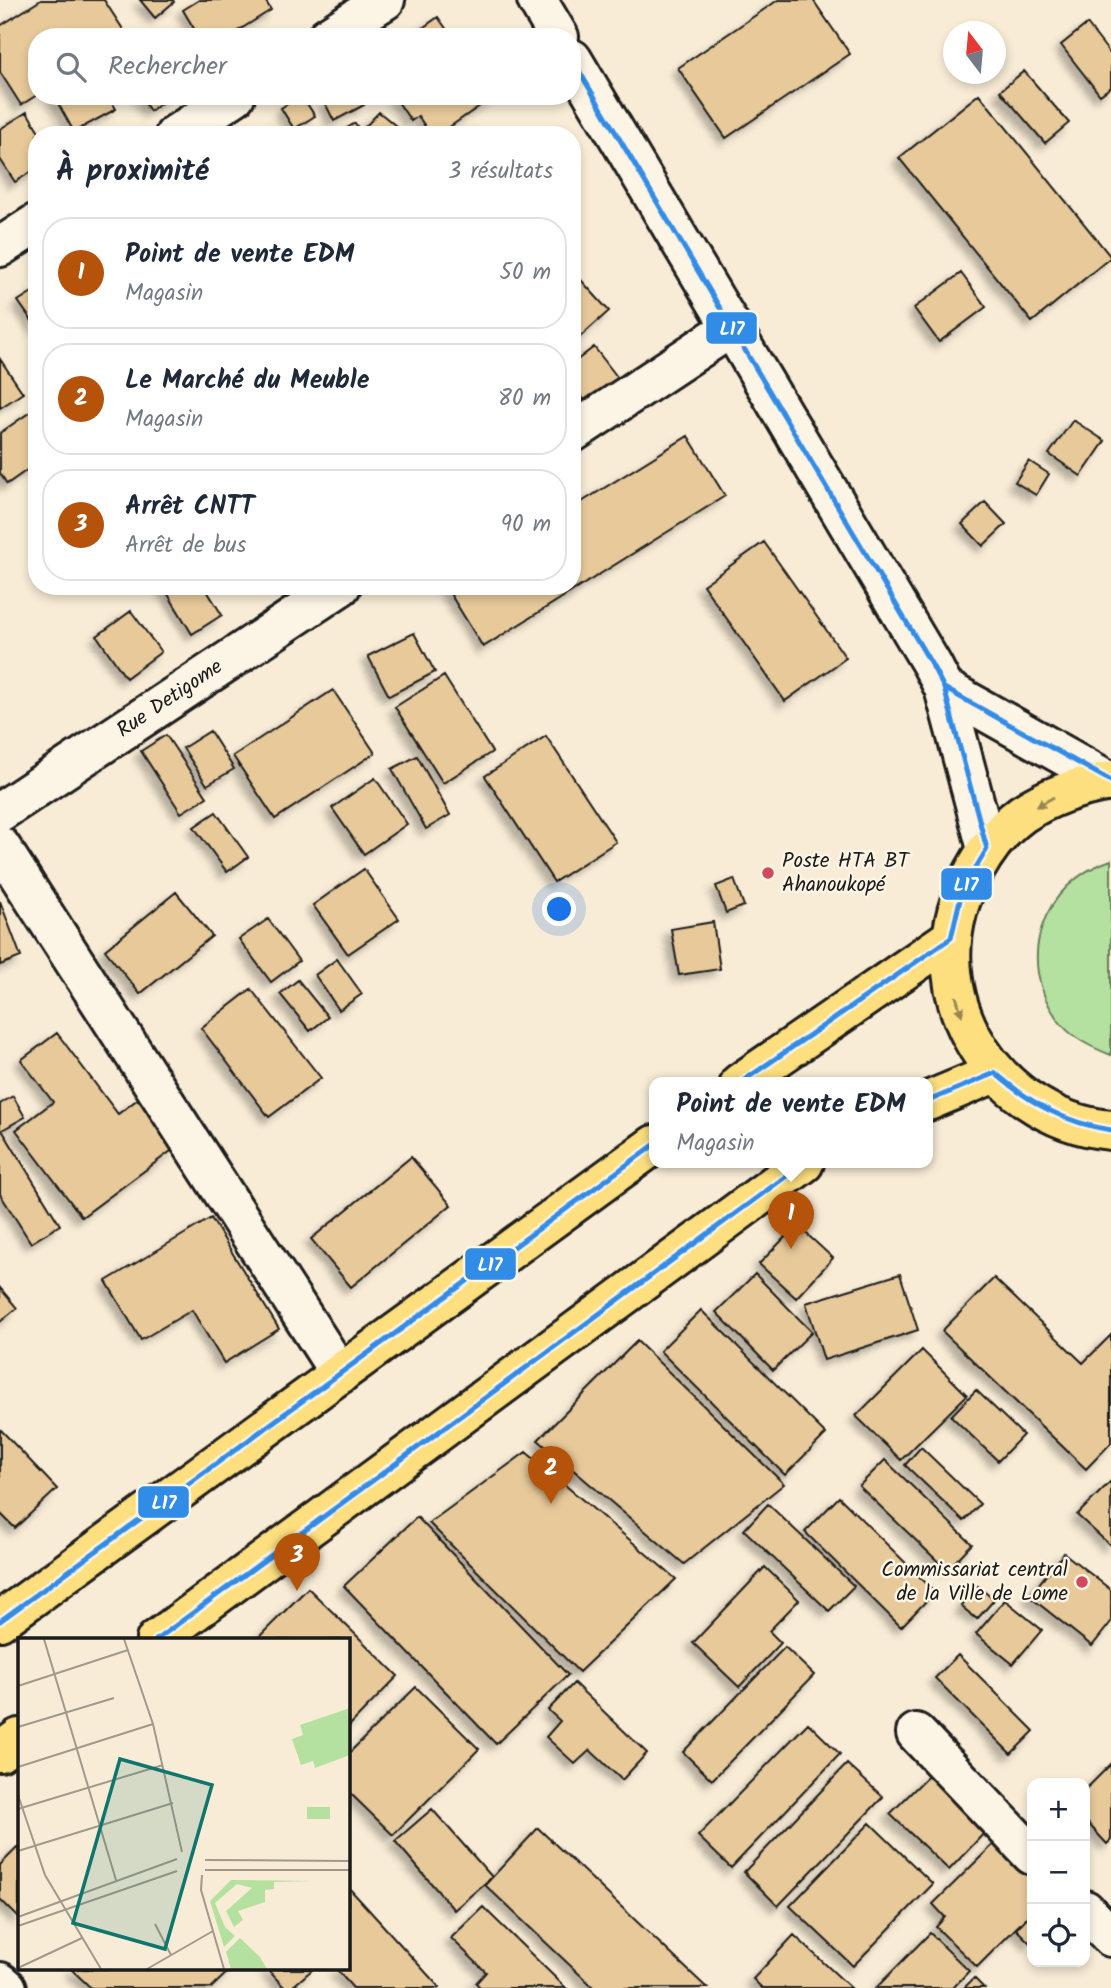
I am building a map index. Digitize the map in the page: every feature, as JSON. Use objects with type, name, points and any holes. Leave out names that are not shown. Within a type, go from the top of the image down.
[{"type":"highway","points":[[1110,781],[1063,792],[1021,815],[987,849],[962,891],[951,938],[953,986],[968,1032],[995,1073],[1023,1098],[1056,1117],[1092,1128],[1111,1130]]},
{"type":"highway","points":[[749,1077],[951,938]]},
{"type":"highway","points":[[933,1099],[995,1073]]},
{"type":"highway","points":[[0,1621],[649,1149]]},
{"type":"highway","points":[[159,1638],[797,1168]]},
{"type":"highway","points":[[0,1752],[18,1739]]},
{"type":"street","points":[[341,28],[385,0]]},
{"type":"street","points":[[537,0],[554,28]]},
{"type":"street","points":[[581,74],[944,688],[987,849]]},
{"type":"street","points":[[188,126],[221,105]]},
{"type":"street","points":[[0,247],[28,229]]},
{"type":"street","points":[[581,427],[732,327]]},
{"type":"street","name":"Rue Detigome","points":[[0,812],[327,595]]},
{"type":"street","points":[[944,688],[1110,781]]},
{"type":"street","points":[[0,846],[340,1374]]},
{"type":"street","points":[[916,1733],[1027,1850]]},
{"type":"street","points":[[1090,1915],[1111,1937]]},
{"type":"street","points":[[0,1982],[7,1988]]},
{"type":"green space","points":[[1111,860],[1111,1055],[1075,1037],[1058,1020],[1045,997],[1038,973],[1037,949],[1042,926],[1052,905],[1067,886],[1087,871]]},
{"type":"building","points":[[41,0],[104,0],[122,28],[28,28],[28,101],[21,105],[0,72],[0,26]]},
{"type":"building","points":[[140,0],[173,0],[174,2],[155,18]]},
{"type":"building","points":[[199,0],[265,0],[271,10],[242,28],[194,28],[183,10]]},
{"type":"building","points":[[778,0],[813,0],[850,54],[726,138],[678,68]]},
{"type":"building","points":[[438,17],[446,28],[423,28]]},
{"type":"building","points":[[1087,24],[1111,55],[1111,87],[1100,95],[1061,45]]},
{"type":"building","points":[[1024,71],[1069,123],[1045,143],[1000,91]]},
{"type":"building","points":[[979,94],[1111,257],[1032,322],[899,158]]},
{"type":"building","points":[[59,105],[114,105],[116,109],[85,126],[71,126]]},
{"type":"building","points":[[146,105],[158,105],[150,111]]},
{"type":"building","points":[[286,105],[308,105],[315,116],[299,126],[292,126],[281,108]]},
{"type":"building","points":[[326,105],[364,105],[334,121]]},
{"type":"building","points":[[400,105],[481,105],[451,126],[425,126],[418,116],[411,121]]},
{"type":"building","points":[[27,112],[36,126],[28,126],[28,174],[15,182],[0,159],[0,129]]},
{"type":"building","points":[[379,112],[396,126],[366,126]]},
{"type":"building","points":[[961,273],[986,307],[939,342],[914,308]]},
{"type":"building","points":[[581,280],[609,311],[581,336]]},
{"type":"building","points":[[28,295],[28,315],[18,301]]},
{"type":"building","points":[[594,347],[618,378],[586,402],[581,396],[581,357]]},
{"type":"building","points":[[0,359],[23,393],[0,408]]},
{"type":"building","points":[[28,413],[28,469],[7,484],[0,473],[0,433]]},
{"type":"building","points":[[1073,420],[1105,441],[1081,476],[1049,454]]},
{"type":"building","points":[[688,436],[725,496],[581,586],[581,502]]},
{"type":"building","points":[[1029,461],[1049,474],[1036,495],[1015,482]]},
{"type":"building","points":[[985,502],[1006,524],[983,546],[962,524]]},
{"type":"building","points":[[764,542],[846,658],[785,701],[703,585]]},
{"type":"building","points":[[168,595],[210,595],[222,615],[192,634]]},
{"type":"building","points":[[451,595],[566,595],[483,647]]},
{"type":"building","points":[[131,611],[161,652],[126,678],[97,636]]},
{"type":"building","points":[[414,633],[435,672],[389,696],[368,656]]},
{"type":"building","points":[[444,676],[492,752],[443,783],[395,707]]},
{"type":"building","points":[[333,690],[375,753],[275,819],[233,756]]},
{"type":"building","points":[[210,731],[234,769],[207,785],[183,748]]},
{"type":"building","points":[[166,735],[207,797],[181,813],[141,751]]},
{"type":"building","points":[[546,736],[616,842],[554,882],[485,776]]},
{"type":"building","points":[[417,756],[450,815],[426,829],[392,769]]},
{"type":"building","points":[[375,778],[407,824],[364,854],[332,808]]},
{"type":"building","points":[[216,812],[248,857],[227,872],[194,827]]},
{"type":"building","points":[[364,869],[399,919],[348,954],[313,905]]},
{"type":"building","points":[[734,879],[744,906],[726,913],[716,886]]},
{"type":"building","points":[[176,892],[212,936],[140,994],[105,950]]},
{"type":"building","points":[[0,901],[21,957],[0,965]]},
{"type":"building","points":[[268,919],[299,961],[271,982],[239,939]]},
{"type":"building","points":[[713,922],[720,969],[679,975],[671,929]]},
{"type":"building","points":[[337,959],[362,994],[339,1010],[315,975]]},
{"type":"building","points":[[298,980],[328,1017],[310,1031],[280,994]]},
{"type":"building","points":[[251,989],[321,1078],[269,1117],[201,1028]]},
{"type":"building","points":[[57,1033],[118,1114],[138,1099],[175,1148],[82,1217],[16,1130],[53,1102],[21,1060]]},
{"type":"building","points":[[13,1096],[25,1117],[2,1130],[60,1225],[31,1243],[0,1194],[0,1104]]},
{"type":"building","points":[[411,1157],[451,1205],[351,1287],[311,1239]]},
{"type":"building","points":[[211,1218],[279,1329],[224,1363],[192,1310],[141,1340],[106,1281]]},
{"type":"building","points":[[797,1225],[833,1258],[796,1298],[759,1264]]},
{"type":"building","points":[[755,1274],[812,1332],[773,1370],[716,1312]]},
{"type":"building","points":[[900,1274],[918,1330],[824,1360],[806,1303]]},
{"type":"building","points":[[994,1278],[1083,1363],[1111,1335],[1111,1443],[1086,1469],[942,1331]]},
{"type":"building","points":[[0,1288],[17,1308],[0,1322]]},
{"type":"building","points":[[701,1310],[826,1434],[785,1475],[660,1351]]},
{"type":"building","points":[[637,1341],[784,1484],[684,1564],[538,1440]]},
{"type":"building","points":[[922,1350],[967,1395],[901,1460],[856,1416]]},
{"type":"building","points":[[976,1390],[1023,1435],[998,1461],[951,1416]]},
{"type":"building","points":[[0,1429],[57,1489],[15,1528],[0,1513]]},
{"type":"building","points":[[921,1447],[980,1504],[964,1521],[905,1465]]},
{"type":"building","points":[[526,1452],[676,1579],[579,1672],[429,1523]]},
{"type":"building","points":[[885,1460],[972,1544],[947,1570],[859,1486]]},
{"type":"building","points":[[1111,1481],[1111,1546],[1077,1515]]},
{"type":"building","points":[[839,1497],[935,1592],[901,1627],[805,1532]]},
{"type":"building","points":[[768,1504],[854,1586],[829,1611],[744,1530]]},
{"type":"building","points":[[417,1517],[568,1675],[496,1744],[344,1586]]},
{"type":"building","points":[[1064,1553],[1111,1590],[1111,1622],[1092,1646],[1029,1596]]},
{"type":"building","points":[[765,1567],[799,1600],[769,1631],[781,1643],[739,1687],[693,1643]]},
{"type":"building","points":[[978,1586],[994,1600],[977,1619],[961,1606]]},
{"type":"building","points":[[308,1588],[398,1676],[350,1725],[350,1638],[258,1638]]},
{"type":"building","points":[[1005,1600],[1042,1630],[1013,1664],[976,1634]]},
{"type":"building","points":[[785,1647],[814,1675],[712,1780],[683,1752]]},
{"type":"building","points":[[958,1655],[1034,1731],[1011,1754],[935,1678]]},
{"type":"building","points":[[574,1683],[647,1753],[622,1780],[590,1750],[575,1764],[546,1737],[560,1721],[548,1710]]},
{"type":"building","points":[[416,1687],[479,1749],[393,1835],[350,1793],[350,1752]]},
{"type":"building","points":[[808,1723],[840,1754],[731,1868],[698,1836]]},
{"type":"building","points":[[847,1764],[883,1797],[778,1906],[744,1872]]},
{"type":"building","points":[[1111,1764],[1111,1840],[1107,1844],[1090,1825],[1090,1785]]},
{"type":"building","points":[[931,1773],[989,1828],[949,1870],[890,1814]]},
{"type":"building","points":[[432,1809],[492,1877],[454,1910],[395,1841]]},
{"type":"building","points":[[870,1823],[933,1884],[853,1966],[790,1906]]},
{"type":"building","points":[[538,1828],[707,1988],[594,1988],[485,1885]]},
{"type":"building","points":[[1002,1836],[1027,1860],[1027,1917],[977,1967],[936,1927],[945,1917],[933,1904]]},
{"type":"building","points":[[18,1847],[18,1917],[0,1899],[0,1865]]},
{"type":"building","points":[[350,1889],[440,1988],[353,1988],[337,1970],[350,1970]]},
{"type":"building","points":[[483,1907],[566,1988],[481,1988],[476,1983],[486,1972],[451,1938]]},
{"type":"building","points":[[1027,1917],[1027,1940],[1016,1929]]},
{"type":"building","points":[[930,1933],[969,1971],[953,1988],[876,1988]]},
{"type":"building","points":[[794,1935],[851,1988],[762,1988],[753,1979]]},
{"type":"building","points":[[72,1970],[230,1970],[211,1988],[91,1988]]},
{"type":"building","points":[[268,1970],[312,1970],[291,1988],[285,1988]]},
{"type":"building","points":[[974,1978],[984,1988],[964,1988]]},
{"type":"transit line","name":"L17","points":[[581,74],[932,665],[944,688],[987,849],[962,891],[951,938],[749,1077]]},
{"type":"transit line","name":"L17","points":[[944,688],[1111,781]]},
{"type":"transit line","name":"L17","points":[[933,1099],[995,1073],[1021,1094],[1063,1117],[1111,1130]]},
{"type":"transit line","name":"L17","points":[[0,1621],[649,1149]]},
{"type":"transit line","name":"L17","points":[[159,1638],[797,1168]]},
{"type":"place","name":"Poste HTA BT Ahanoukopé","points":[[768,873]]},
{"type":"place","name":"Point de vente EDM","points":[[791,1249]]},
{"type":"place","name":"Le Marché du Meuble","points":[[551,1504]]},
{"type":"place","name":"Commissariat central de la Ville de Lome","points":[[1082,1582]]},
{"type":"place","name":"Arrêt CNTT","points":[[297,1591]]}]
